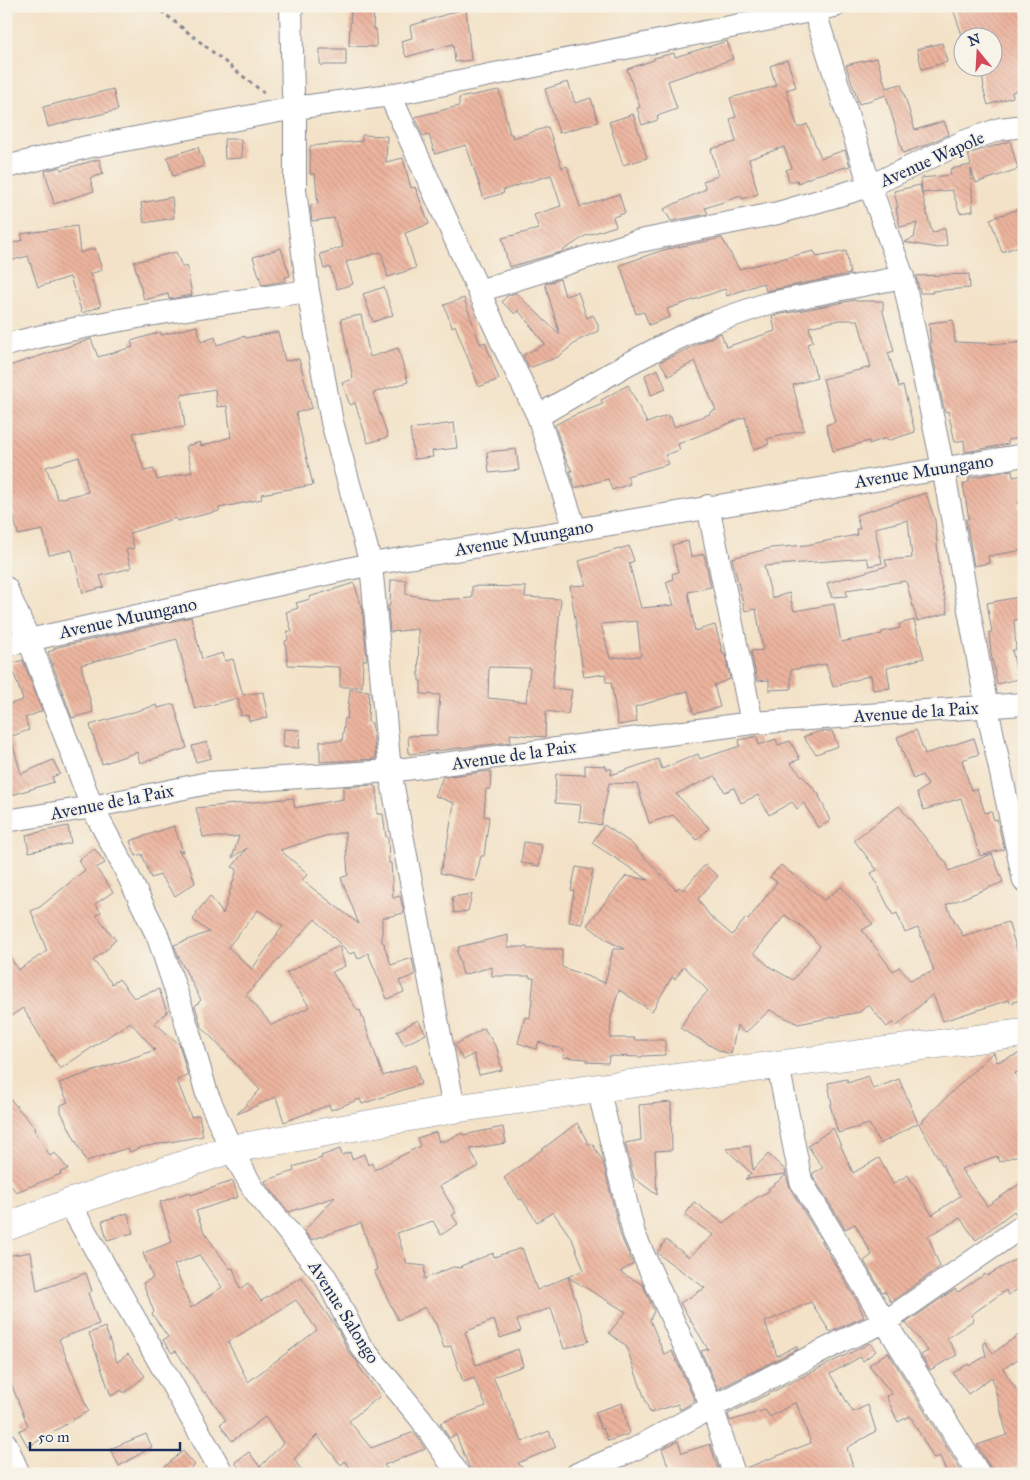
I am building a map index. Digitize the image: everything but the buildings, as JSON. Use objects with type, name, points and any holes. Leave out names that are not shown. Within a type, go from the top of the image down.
[{"type":"main road","points":[[6,1227],[69,1203],[231,1149],[454,1109],[778,1064],[1024,1033]]},
{"type":"street","points":[[291,6],[295,108],[295,190],[308,291],[332,422],[371,564],[390,772],[454,1109]]},
{"type":"street","points":[[6,166],[86,147],[295,108],[390,95],[821,7],[870,186],[903,277],[943,468],[987,708],[1024,881]]},
{"type":"street","points":[[390,95],[479,292],[538,416],[575,529]]},
{"type":"street","name":"Avenue Wapole","points":[[479,292],[635,242],[778,212],[870,186],[964,142],[1000,129],[1024,126]]},
{"type":"street","points":[[538,416],[626,365],[714,322],[766,304],[903,277]]},
{"type":"street","points":[[6,345],[55,332],[204,306],[308,291]]},
{"type":"street","name":"Avenue Muungano","points":[[6,645],[371,564],[1024,454]]},
{"type":"street","points":[[708,506],[752,723]]},
{"type":"street","name":"Avenue Salongo","points":[[6,588],[29,640],[92,807],[158,937],[207,1094],[231,1149],[254,1190],[326,1278],[360,1345],[421,1419],[458,1474]]},
{"type":"street","name":"Avenue de la Paix","points":[[6,821],[92,807],[208,783],[390,772],[752,723],[1024,704]]},
{"type":"street","points":[[778,1064],[801,1181],[979,1474]]},
{"type":"street","points":[[598,1088],[634,1234],[712,1407],[734,1474]]},
{"type":"street","points":[[69,1203],[223,1474]]},
{"type":"street","points":[[578,1474],[633,1450],[712,1407],[842,1341],[885,1322],[1024,1224]]},
{"type":"street","points":[[6,1444],[19,1474]]},
{"type":"path","points":[[155,6],[270,98],[295,108]]}]
